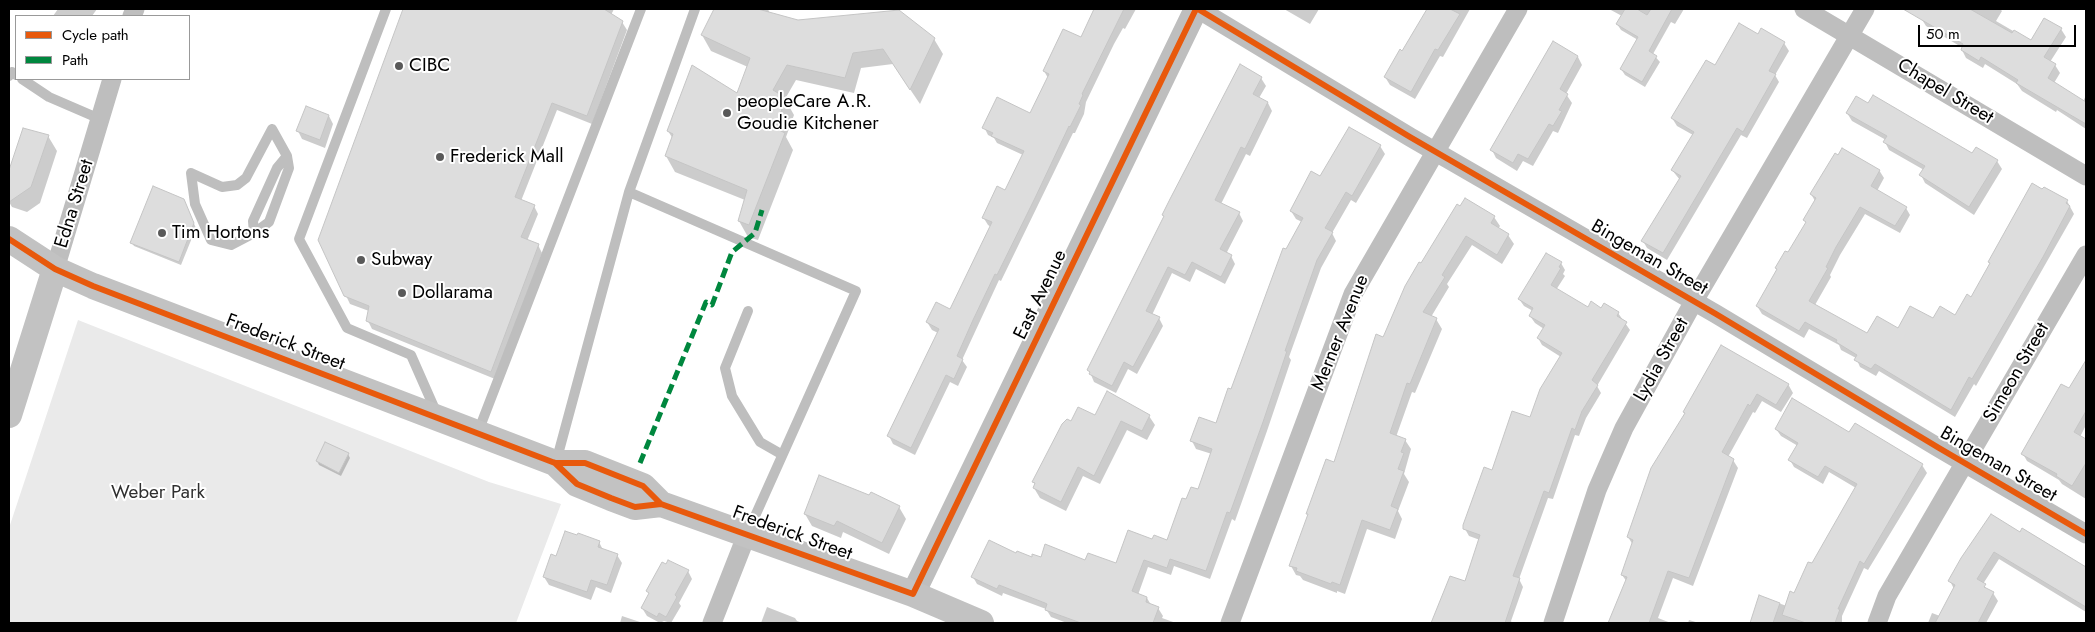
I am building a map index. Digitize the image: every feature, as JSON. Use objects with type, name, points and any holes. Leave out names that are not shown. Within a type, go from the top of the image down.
[{"type":"main road","name":"Frederick Street","points":[[9,240],[55,270],[555,463],[577,484],[635,507],[661,504],[913,594],[981,623]]},
{"type":"main road","name":"Edna Street","points":[[9,414],[55,270]]},
{"type":"street","name":"Bingeman Street","points":[[1197,9],[1434,151],[1694,301],[2086,534]]},
{"type":"street","name":"East Avenue","points":[[913,594],[1197,9]]},
{"type":"street","name":"Merner Avenue","points":[[1230,623],[1353,294],[1434,151],[1518,9]]},
{"type":"street","name":"Chapel Street","points":[[1804,9],[2086,176]]},
{"type":"street","name":"Lydia Street","points":[[1552,623],[1601,482],[1624,428],[1694,301],[1865,9]]},
{"type":"street","name":"Edna Street","points":[[55,270],[112,80]]},
{"type":"street","name":"Simeon Street","points":[[1877,623],[1886,596],[2086,255]]},
{"type":"street","points":[[712,623],[747,534]]},
{"type":"lane","points":[[386,9],[299,239],[347,328],[411,355],[438,417]]},
{"type":"lane","points":[[478,432],[641,9]]},
{"type":"lane","points":[[555,463],[629,192],[695,9]]},
{"type":"lane","points":[[24,80],[50,97],[100,119]]},
{"type":"lane","points":[[272,129],[287,156],[289,168],[269,222],[254,233],[231,245],[211,240],[195,204],[191,174],[222,187],[236,185],[246,178],[272,129]]},
{"type":"lane","points":[[254,233],[253,221],[277,168],[287,156]]},
{"type":"lane","points":[[629,192],[856,291],[781,454],[747,534]]},
{"type":"lane","points":[[748,311],[725,368],[732,396],[760,442],[781,454]]},
{"type":"green space","name":"Weber Park","points":[[78,320],[489,482],[561,504],[516,623],[9,623],[9,528]]},
{"type":"building","name":"Frederick Mall","points":[[403,9],[604,9],[623,21],[587,116],[552,103],[515,197],[535,205],[521,237],[539,244],[491,372],[366,321],[369,306],[344,296],[318,240]]},
{"type":"building","name":"peopleCare A.R. Goudie Kitchener","points":[[714,9],[758,9],[798,20],[899,10],[935,38],[910,90],[883,49],[853,53],[845,78],[787,65],[773,90],[786,98],[775,128],[785,133],[749,225],[738,221],[747,190],[665,156],[673,134],[667,131],[692,65],[737,93],[750,58],[701,35]]},
{"type":"building","points":[[1094,9],[1124,9],[1082,94],[1079,104],[1081,105],[973,320],[957,356],[963,359],[954,379],[946,375],[911,448],[887,436],[939,329],[926,322],[936,302],[950,309],[992,222],[982,218],[997,186],[1005,190],[1024,151],[991,136],[993,133],[982,128],[997,97],[1030,113],[1049,74],[1043,71],[1063,29],[1081,37]]},
{"type":"building","points":[[1427,9],[1450,9],[1460,14],[1438,50],[1435,49],[1411,92],[1384,77]]},
{"type":"building","points":[[1625,9],[1637,9],[1647,15],[1651,9],[1672,9],[1649,51],[1657,56],[1642,82],[1620,69],[1638,37],[1616,24]]},
{"type":"building","points":[[1903,9],[1970,9],[2012,33],[2014,30],[2031,40],[2044,18],[2062,28],[2044,57],[2056,64],[2048,78],[2086,102],[2086,124],[2016,83],[2018,80],[1981,57],[1979,61],[1961,50],[1963,44]]},
{"type":"building","points":[[1739,23],[1758,34],[1761,28],[1785,42],[1769,71],[1776,74],[1743,132],[1737,128],[1663,253],[1641,241],[1681,176],[1671,170],[1694,132],[1671,118],[1706,60],[1715,65]]},
{"type":"building","points":[[1553,41],[1578,56],[1560,89],[1568,94],[1559,110],[1562,111],[1553,126],[1549,124],[1528,159],[1518,154],[1513,163],[1490,150]]},
{"type":"building","points":[[1240,64],[1262,77],[1253,94],[1268,102],[1245,149],[1241,147],[1215,200],[1240,212],[1220,249],[1232,255],[1221,277],[1192,262],[1185,275],[1168,267],[1146,311],[1160,317],[1133,367],[1124,362],[1112,386],[1089,374],[1090,372],[1087,370],[1164,216],[1162,215],[1170,199]]},
{"type":"building","points":[[1873,95],[1972,153],[1976,147],[1998,160],[1969,207],[1919,175],[1925,166],[1883,142],[1887,136],[1846,113],[1856,96],[1868,103]]},
{"type":"building","points":[[306,106],[329,115],[320,140],[296,131]]},
{"type":"building","points":[[1349,127],[1381,145],[1352,196],[1346,192],[1325,228],[1333,232],[1317,260],[1285,351],[1287,351],[1263,422],[1230,513],[1227,512],[1206,571],[1170,559],[1167,568],[1144,560],[1132,591],[1147,597],[1146,602],[1159,607],[1153,623],[1081,623],[1045,610],[1047,604],[1045,603],[999,585],[997,589],[971,577],[989,540],[1016,553],[1017,551],[1032,557],[1032,554],[1041,557],[1045,544],[1085,560],[1088,553],[1116,563],[1128,530],[1152,539],[1154,535],[1167,540],[1182,498],[1186,499],[1191,487],[1198,489],[1212,449],[1190,441],[1199,417],[1216,423],[1228,388],[1231,389],[1283,248],[1286,249],[1303,218],[1290,211],[1311,171],[1320,176]]},
{"type":"building","points":[[23,128],[49,135],[31,187],[9,202],[9,170]]},
{"type":"building","points":[[1842,148],[1880,170],[1871,186],[1907,207],[1895,226],[1860,207],[1836,247],[1826,267],[1828,268],[1809,301],[1867,333],[1877,316],[1898,328],[1910,306],[1933,318],[1940,306],[1955,315],[1967,294],[1971,297],[1990,263],[1988,262],[2032,183],[2042,189],[2044,187],[2068,200],[2066,203],[2070,206],[2043,257],[1972,379],[1969,377],[1951,410],[1875,364],[1871,369],[1854,360],[1857,355],[1836,342],[1837,340],[1805,322],[1799,331],[1756,306],[1785,251],[1788,252],[1806,222],[1803,220],[1816,198],[1810,194],[1835,153],[1838,155]]},
{"type":"building","name":"Tim Hortons","points":[[153,186],[184,199],[194,223],[179,262],[130,243]]},
{"type":"building","points":[[1465,198],[1495,216],[1491,223],[1509,234],[1497,255],[1466,236],[1442,275],[1445,277],[1423,312],[1437,318],[1410,384],[1407,383],[1390,433],[1406,439],[1401,452],[1404,453],[1398,469],[1404,471],[1391,506],[1398,509],[1390,530],[1362,520],[1340,585],[1332,582],[1331,584],[1296,571],[1297,568],[1289,566],[1308,514],[1306,514],[1326,459],[1334,462],[1376,334],[1383,337],[1405,286],[1419,262],[1421,263],[1457,204],[1460,206]]},
{"type":"building","points":[[1546,253],[1562,262],[1559,267],[1561,268],[1551,285],[1588,307],[1591,301],[1601,308],[1604,303],[1619,312],[1617,316],[1627,322],[1592,380],[1598,385],[1582,411],[1575,430],[1572,428],[1549,493],[1544,491],[1513,576],[1520,578],[1505,623],[1431,623],[1450,576],[1465,581],[1480,535],[1463,529],[1463,525],[1484,467],[1492,470],[1512,411],[1530,417],[1540,389],[1562,353],[1537,338],[1545,325],[1529,316],[1533,308],[1518,299]]},
{"type":"building","points":[[1721,345],[1789,384],[1776,405],[1757,394],[1750,406],[1748,404],[1722,452],[1734,459],[1689,578],[1668,571],[1649,623],[1608,623],[1627,577],[1621,575],[1633,540],[1627,537],[1651,468],[1685,413],[1683,412]]},
{"type":"building","points":[[2086,360],[2086,411],[2074,432],[2086,439],[2086,463],[2072,486],[2056,476],[2057,474],[2021,454],[2061,384],[2069,388]]},
{"type":"building","points":[[1107,391],[1150,415],[1142,431],[1121,421],[1094,476],[1078,467],[1061,502],[1033,488],[1035,483],[1032,482],[1062,424],[1067,419],[1071,421],[1078,407],[1095,415]]},
{"type":"building","points":[[1792,398],[1849,432],[1855,423],[1923,464],[1864,564],[1860,561],[1838,609],[1840,609],[1835,623],[1806,623],[1782,615],[1790,591],[1794,593],[1808,562],[1812,563],[1857,484],[1825,466],[1818,477],[1788,460],[1798,443],[1775,429]]},
{"type":"building","points":[[325,442],[349,453],[339,473],[316,461]]},
{"type":"building","points":[[819,475],[869,495],[871,492],[900,506],[882,543],[837,521],[834,526],[804,514]]},
{"type":"building","points":[[1991,514],[2020,532],[2022,528],[2086,567],[2086,607],[1994,552],[1977,579],[1986,584],[1984,587],[1994,592],[1978,623],[1935,623],[1955,585],[1948,581]]},
{"type":"building","points":[[565,531],[577,535],[578,533],[600,541],[598,547],[618,554],[607,585],[591,580],[587,592],[543,577],[551,554],[556,556]]},
{"type":"building","points":[[668,560],[689,570],[675,595],[677,597],[666,617],[659,613],[657,617],[641,608],[649,593],[646,591],[662,562],[666,564]]},
{"type":"building","points":[[1759,595],[1780,603],[1773,623],[1750,623]]},
{"type":"marked path","points":[[640,463],[706,302],[712,305],[732,252],[755,233],[762,210]]},
{"type":"cycle path","points":[[9,239],[55,269],[93,286],[555,463],[585,463],[643,486],[661,504],[913,594],[1196,9]]},
{"type":"cycle path","points":[[1198,9],[1410,137],[1716,314],[2086,534]]},
{"type":"cycle path","points":[[555,463],[577,484],[611,498],[635,507],[661,504]]},
{"type":"place","name":"CIBC","points":[[399,66]]},
{"type":"place","name":"peopleCare A.R. Goudie Kitchener","points":[[727,113]]},
{"type":"place","name":"Frederick Mall","points":[[440,157]]},
{"type":"place","name":"Tim Hortons","points":[[162,233]]},
{"type":"place","name":"Subway","points":[[361,260]]},
{"type":"place","name":"Dollarama","points":[[402,293]]}]
